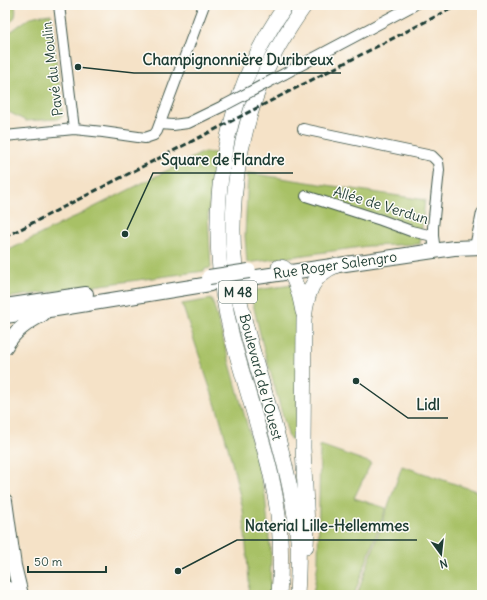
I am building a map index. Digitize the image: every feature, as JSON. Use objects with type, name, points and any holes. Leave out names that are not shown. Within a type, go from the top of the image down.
[{"type":"main road","name":"Boulevard de l'Ouest","points":[[279,595],[281,575],[281,544],[274,485],[228,317],[221,281],[217,232],[222,165],[232,117],[254,60],[270,29],[286,5]]},
{"type":"main road","name":"Boulevard de l'Ouest","points":[[297,595],[299,574],[298,541],[291,495],[278,440],[240,300],[233,229],[239,164],[254,102],[276,52],[291,25],[305,5]]},
{"type":"main road","name":"Rue Roger Salengro","points":[[5,306],[101,292],[337,265],[454,248],[479,247]]},
{"type":"main road","name":"Rue Roger Salengro","points":[[284,270],[363,257],[430,252]]},
{"type":"main road","points":[[302,595],[306,559],[307,526],[303,448],[304,319],[308,293],[315,280],[324,271],[337,265]]},
{"type":"main road","points":[[284,270],[293,278],[300,297],[304,319]]},
{"type":"main road","name":"Rue Roger Salengro","points":[[56,309],[209,280]]},
{"type":"main road","points":[[5,316],[56,309]]},
{"type":"main road","points":[[5,347],[23,326],[46,312],[56,309]]},
{"type":"main road","points":[[5,501],[14,566],[13,591]]},
{"type":"street","name":"Pavé du Moulin","points":[[59,5],[74,129]]},
{"type":"street","points":[[5,136],[74,129],[145,138],[154,135],[160,124],[204,5]]},
{"type":"street","points":[[160,124],[173,126],[188,123],[225,106],[414,5]]},
{"type":"street","points":[[303,129],[432,156],[438,162],[439,170],[433,220],[433,236]]},
{"type":"street","name":"Allée de Verdun","points":[[306,196],[382,220],[411,231],[433,236],[430,252]]},
{"type":"street","points":[[479,247],[482,213]]},
{"type":"green space","points":[[5,5],[15,5],[16,12],[13,19],[5,26]]},
{"type":"green space","points":[[51,14],[63,116],[57,119],[26,121],[5,110],[5,35],[31,17]]},
{"type":"green space","points":[[204,152],[215,153],[208,216],[211,268],[205,269],[204,271],[5,298],[5,252]]},
{"type":"green space","points":[[248,173],[425,200],[420,244],[368,246],[247,263],[245,236]]},
{"type":"green space","points":[[292,285],[297,314],[298,442],[289,438],[262,342],[250,291]]},
{"type":"green space","points":[[212,299],[255,453],[265,495],[271,556],[270,595],[248,595],[249,581],[243,510],[234,470],[220,418],[182,304]]},
{"type":"green space","points":[[320,445],[371,463],[354,498],[386,508],[354,595],[313,595],[318,563]]},
{"type":"green space","points":[[402,466],[482,493],[482,595],[357,595]]},
{"type":"railway","points":[[5,237],[458,5]]},
{"type":"place","name":"Champignonnière Duribreux","points":[[78,67]]},
{"type":"place","name":"Square de Flandre","points":[[125,234]]},
{"type":"place","name":"Lidl","points":[[356,381]]},
{"type":"place","name":"Naterial Lille-Hellemmes","points":[[178,571]]}]
